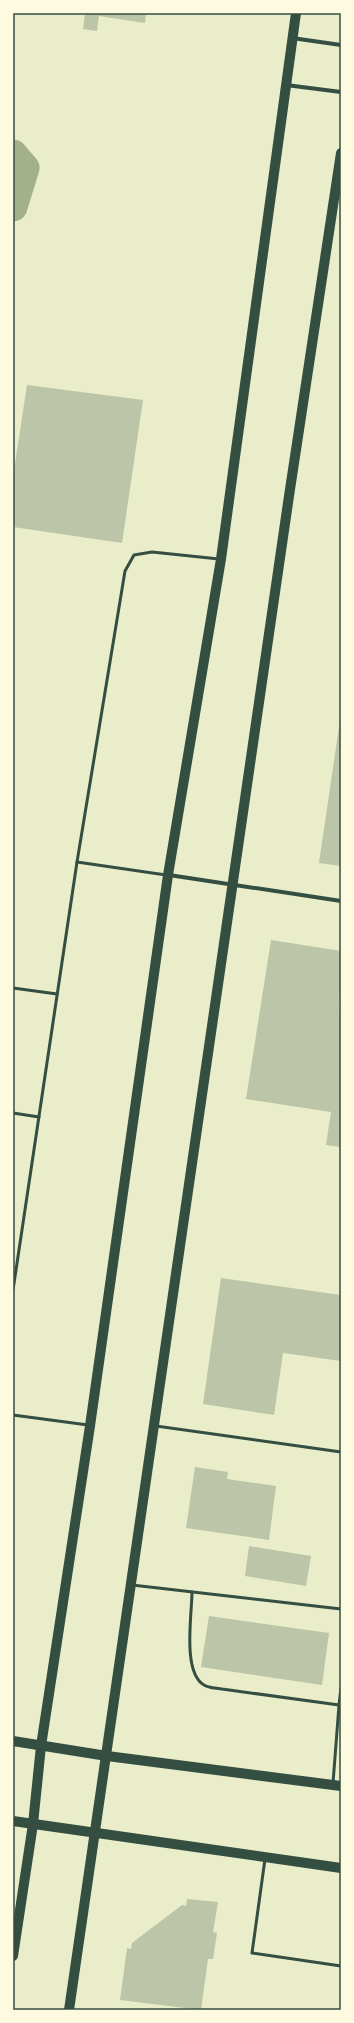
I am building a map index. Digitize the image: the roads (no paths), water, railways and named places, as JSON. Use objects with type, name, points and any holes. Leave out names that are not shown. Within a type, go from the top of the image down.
[{"type":"main road","points":[[13,1956],[33,1824],[41,1746],[90,1426],[168,875],[221,559],[285,84],[296,13]]},
{"type":"main road","points":[[69,2010],[341,153]]},
{"type":"main road","points":[[13,1741],[107,1756],[337,1785]]},
{"type":"main road","points":[[13,1820],[341,1868]]},
{"type":"street","points":[[292,38],[341,46]]},
{"type":"street","points":[[285,84],[341,92]]},
{"type":"street","points":[[168,875],[233,886],[341,901]]},
{"type":"lane","points":[[13,1290],[77,862],[125,571],[134,556],[152,552],[221,559]]},
{"type":"lane","points":[[77,862],[168,875]]},
{"type":"lane","points":[[13,988],[57,994]]},
{"type":"lane","points":[[13,1113],[39,1117]]},
{"type":"lane","points":[[13,1415],[90,1426]]},
{"type":"lane","points":[[155,1426],[341,1452]]},
{"type":"lane","points":[[132,1585],[341,1609]]},
{"type":"lane","points":[[192,1592],[190,1662],[194,1675],[204,1685],[222,1689],[340,1705]]},
{"type":"lane","points":[[337,1785],[341,1688]]},
{"type":"lane","points":[[265,1857],[252,1953],[341,1966]]},
{"type":"waterway","points":[[13,154],[25,168],[13,207]]}]
